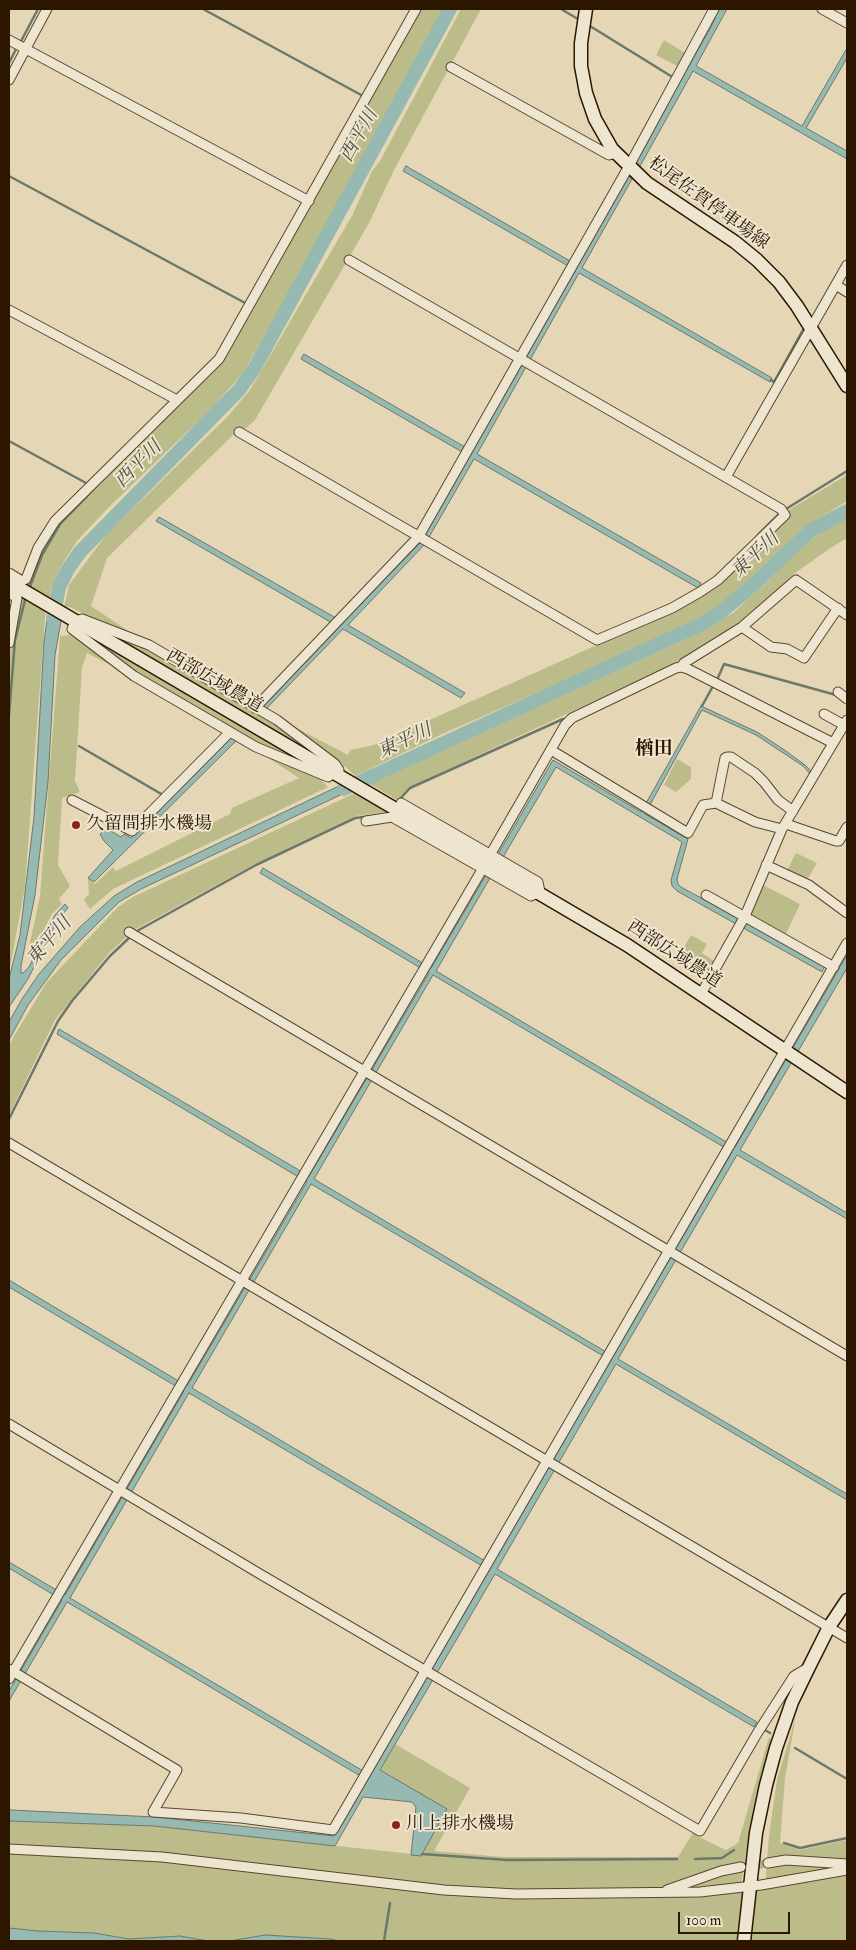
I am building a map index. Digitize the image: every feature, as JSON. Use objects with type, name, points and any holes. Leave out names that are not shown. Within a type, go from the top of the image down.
[{"type":"street","points":[[9,80],[47,9]]},
{"type":"street","points":[[9,573],[22,581],[26,579],[38,548],[54,521],[219,359],[416,9]]},
{"type":"street","name":"松尾佐賀停車場線","points":[[586,9],[580,44],[580,66],[586,93],[595,118],[617,153],[647,183],[735,242],[779,282],[811,328],[847,386]]},
{"type":"street","points":[[255,708],[419,536],[677,79],[714,9]]},
{"type":"street","points":[[822,9],[847,23]]},
{"type":"street","points":[[12,42],[309,201]]},
{"type":"street","points":[[451,67],[609,155],[617,153]]},
{"type":"street","points":[[239,432],[597,640],[672,608],[700,592],[718,580],[785,515],[781,509],[349,260]]},
{"type":"street","points":[[726,478],[847,265]]},
{"type":"street","points":[[836,286],[847,292]]},
{"type":"street","points":[[9,310],[177,400]]},
{"type":"street","points":[[490,855],[550,750],[565,725],[572,718],[681,667],[684,663],[742,627],[796,580],[847,615]]},
{"type":"street","points":[[9,643],[17,598],[12,588]]},
{"type":"street","name":"西部広域農道","points":[[12,588],[76,622],[540,892],[627,945],[847,1092]]},
{"type":"street","points":[[742,627],[771,647],[787,649],[804,658],[838,608]]},
{"type":"street","points":[[82,619],[148,645],[277,720],[335,764],[339,770],[328,777],[256,747],[134,676],[72,629],[76,622],[82,619]]},
{"type":"street","points":[[681,667],[833,743]]},
{"type":"street","points":[[838,692],[847,699]]},
{"type":"street","points":[[701,994],[743,921],[784,826],[846,722],[824,714]]},
{"type":"street","points":[[72,800],[132,831],[230,732]]},
{"type":"street","points":[[550,750],[688,833],[703,805],[716,803],[755,822],[784,826],[836,841],[839,841],[847,827]]},
{"type":"street","points":[[716,803],[727,756],[755,773],[778,800],[793,811]]},
{"type":"street","points":[[366,821],[392,817],[532,896],[540,892],[538,882],[401,803]]},
{"type":"street","points":[[766,865],[809,885],[847,913]]},
{"type":"street","points":[[482,868],[425,967],[369,1074],[303,1176],[247,1283],[181,1385],[125,1492],[58,1594],[14,1674],[176,1770],[153,1812],[241,1818],[332,1830],[847,945]]},
{"type":"street","points":[[706,895],[743,921],[834,967]]},
{"type":"street","points":[[129,932],[847,1356]]},
{"type":"street","points":[[9,1143],[847,1638]]},
{"type":"street","points":[[9,1424],[700,1831],[758,1732],[794,1676],[809,1667]]},
{"type":"street","points":[[744,1941],[756,1833],[766,1785],[792,1702],[829,1628],[847,1600]]},
{"type":"street","points":[[9,1849],[162,1857],[444,1890],[516,1894],[700,1892],[847,1870]]},
{"type":"street","points":[[768,1863],[786,1860],[847,1864]]},
{"type":"street","points":[[661,1892],[722,1871],[741,1868]]},
{"type":"green space","points":[[420,9],[444,9],[318,242],[243,373],[212,408],[109,507],[77,541],[61,566],[52,586],[45,617],[25,887],[9,973],[9,676],[11,639],[21,601],[41,550],[58,522],[218,366]]},
{"type":"green space","points":[[461,9],[481,9],[394,170],[369,223],[255,420],[243,431],[234,434],[107,558],[91,606],[140,639],[287,723],[348,755],[350,750],[374,745],[677,609],[719,583],[787,511],[847,475],[847,501],[801,530],[734,595],[703,616],[671,634],[440,735],[355,776],[346,767],[324,760],[319,778],[328,787],[113,889],[90,909],[84,900],[89,894],[88,878],[95,884],[113,867],[116,871],[230,814],[232,808],[299,778],[259,752],[124,672],[87,653],[82,667],[75,781],[80,792],[62,798],[58,865],[70,886],[59,899],[62,904],[51,915],[36,947],[29,947],[40,896],[60,636],[73,635],[81,639],[88,616],[70,607],[64,607],[69,585],[106,535],[229,415],[250,390],[353,214],[372,171],[380,161]]},
{"type":"green space","points":[[664,40],[687,54],[679,67],[656,55]]},
{"type":"green space","points":[[847,518],[847,538],[795,573],[742,624],[680,661],[410,787],[397,800],[370,784],[684,640],[733,613],[805,543]]},
{"type":"green space","points":[[677,759],[691,767],[691,779],[676,792],[664,785]]},
{"type":"green space","points":[[355,793],[388,812],[355,816],[255,864],[134,930],[109,953],[55,1020],[9,1115],[9,1046],[14,1036],[47,982],[118,907],[133,897]]},
{"type":"green space","points":[[796,853],[817,863],[807,880],[786,872]]},
{"type":"green space","points":[[761,884],[800,904],[785,936],[748,915]]},
{"type":"green space","points":[[691,935],[707,944],[702,953],[714,961],[708,974],[678,958]]},
{"type":"green space","points":[[796,1716],[785,1778],[780,1843],[800,1850],[847,1840],[847,1941],[339,1941],[265,1935],[229,1941],[208,1941],[180,1936],[129,1939],[94,1933],[9,1928],[9,1821],[154,1826],[421,1855],[447,1810],[380,1770],[395,1744],[470,1788],[434,1851],[504,1857],[678,1857],[694,1831],[699,1837],[726,1850],[738,1843],[769,1737],[771,1740],[759,1784],[740,1891],[765,1889],[769,1835],[777,1780]]},
{"type":"water","points":[[719,9],[727,9],[696,66],[802,126],[847,48],[847,58],[806,128],[847,151],[847,159],[693,71],[639,168],[634,162],[711,27]]},
{"type":"water","points":[[406,166],[577,265],[628,175],[632,179],[582,268],[772,378],[770,382],[579,273],[477,454],[701,583],[698,588],[474,459],[425,544],[348,625],[465,693],[461,698],[343,629],[266,709],[262,706],[339,627],[156,521],[159,517],[343,622],[421,542],[469,456],[301,359],[304,354],[472,451],[575,270],[403,171]]},
{"type":"water","points":[[48,614],[61,621],[55,655],[48,782],[35,895],[21,973],[29,967],[55,915],[65,904],[68,908],[58,919],[28,979],[9,1007],[9,979],[20,935],[34,817],[44,641]]},
{"type":"water","points":[[701,706],[757,732],[805,765],[813,773],[812,776],[803,766],[756,735],[702,710],[645,814],[688,839],[677,879],[681,887],[825,966],[822,972],[677,891],[672,886],[671,880],[682,842],[556,767],[502,859],[497,856],[553,760],[641,812]]},
{"type":"water","points":[[232,737],[236,741],[94,882],[88,878],[113,850],[100,834],[106,828],[121,837],[124,834],[131,838]]},
{"type":"water","points":[[343,784],[351,790],[141,889],[119,902],[61,960],[28,1005],[9,1040],[9,1022],[39,974],[80,927],[114,896],[137,882]]},
{"type":"water","points":[[263,868],[431,968],[486,875],[490,878],[436,971],[735,1147],[847,955],[847,968],[740,1150],[847,1213],[847,1219],[737,1155],[618,1359],[847,1494],[847,1500],[616,1364],[497,1569],[757,1722],[754,1727],[495,1574],[380,1770],[447,1809],[421,1856],[411,1855],[416,1807],[412,1802],[363,1797],[335,1846],[154,1826],[9,1821],[9,1810],[11,1810],[155,1817],[334,1836],[367,1780],[67,1602],[9,1701],[9,1691],[62,1600],[9,1568],[9,1562],[65,1595],[184,1391],[9,1287],[9,1280],[187,1386],[307,1182],[57,1034],[59,1029],[309,1176],[429,973],[260,873]],"holes":[[[433,975],[732,1152],[613,1356],[314,1179]],[[311,1184],[610,1360],[492,1565],[192,1388]],[[189,1393],[489,1570],[370,1775],[70,1598]]]},
{"type":"water","points":[[9,1928],[94,1933],[129,1939],[180,1936],[208,1941],[9,1941]]},
{"type":"water","points":[[265,1935],[330,1939],[339,1941],[229,1941]]},
{"type":"waterway","points":[[20,43],[38,9]]},
{"type":"waterway","points":[[203,9],[363,96]]},
{"type":"waterway","name":"西平川","points":[[53,619],[59,587],[68,569],[80,552],[239,390],[254,369],[450,9]]},
{"type":"waterway","points":[[561,9],[578,19]]},
{"type":"waterway","points":[[590,26],[674,78]]},
{"type":"waterway","points":[[9,63],[17,47]]},
{"type":"waterway","points":[[9,176],[247,304]]},
{"type":"waterway","points":[[771,380],[774,382],[804,328]]},
{"type":"waterway","points":[[9,441],[86,483]]},
{"type":"waterway","points":[[786,509],[847,471]]},
{"type":"waterway","points":[[29,589],[42,555],[60,524],[93,490]]},
{"type":"waterway","name":"東平川","points":[[344,789],[700,625],[717,615],[749,589],[809,532],[847,511]]},
{"type":"waterway","points":[[758,535],[780,513]]},
{"type":"waterway","points":[[9,715],[15,640],[26,596]]},
{"type":"waterway","points":[[717,680],[724,664],[836,695]]},
{"type":"waterway","points":[[702,706],[713,686]]},
{"type":"waterway","points":[[399,800],[410,788],[563,719]]},
{"type":"waterway","points":[[79,746],[163,795]]},
{"type":"waterway","points":[[137,931],[256,865],[355,818],[373,816]]},
{"type":"waterway","points":[[9,1119],[58,1021],[72,1001],[110,956],[129,938]]},
{"type":"waterway","points":[[765,1730],[770,1733]]},
{"type":"waterway","points":[[795,1748],[847,1779]]},
{"type":"waterway","points":[[784,1843],[800,1848],[847,1838]]},
{"type":"waterway","points":[[695,1859],[722,1858],[734,1850]]},
{"type":"waterway","points":[[422,1854],[507,1860],[677,1859]]},
{"type":"waterway","points":[[384,1941],[390,1903]]},
{"type":"tunnel","points":[[741,1867],[768,1863]]},
{"type":"place","name":"久留間排水機場","points":[[76,825]]},
{"type":"place","name":"川上排水機場","points":[[396,1825]]},
{"type":"district","name":"楢田","points":[[654,750]]}]
